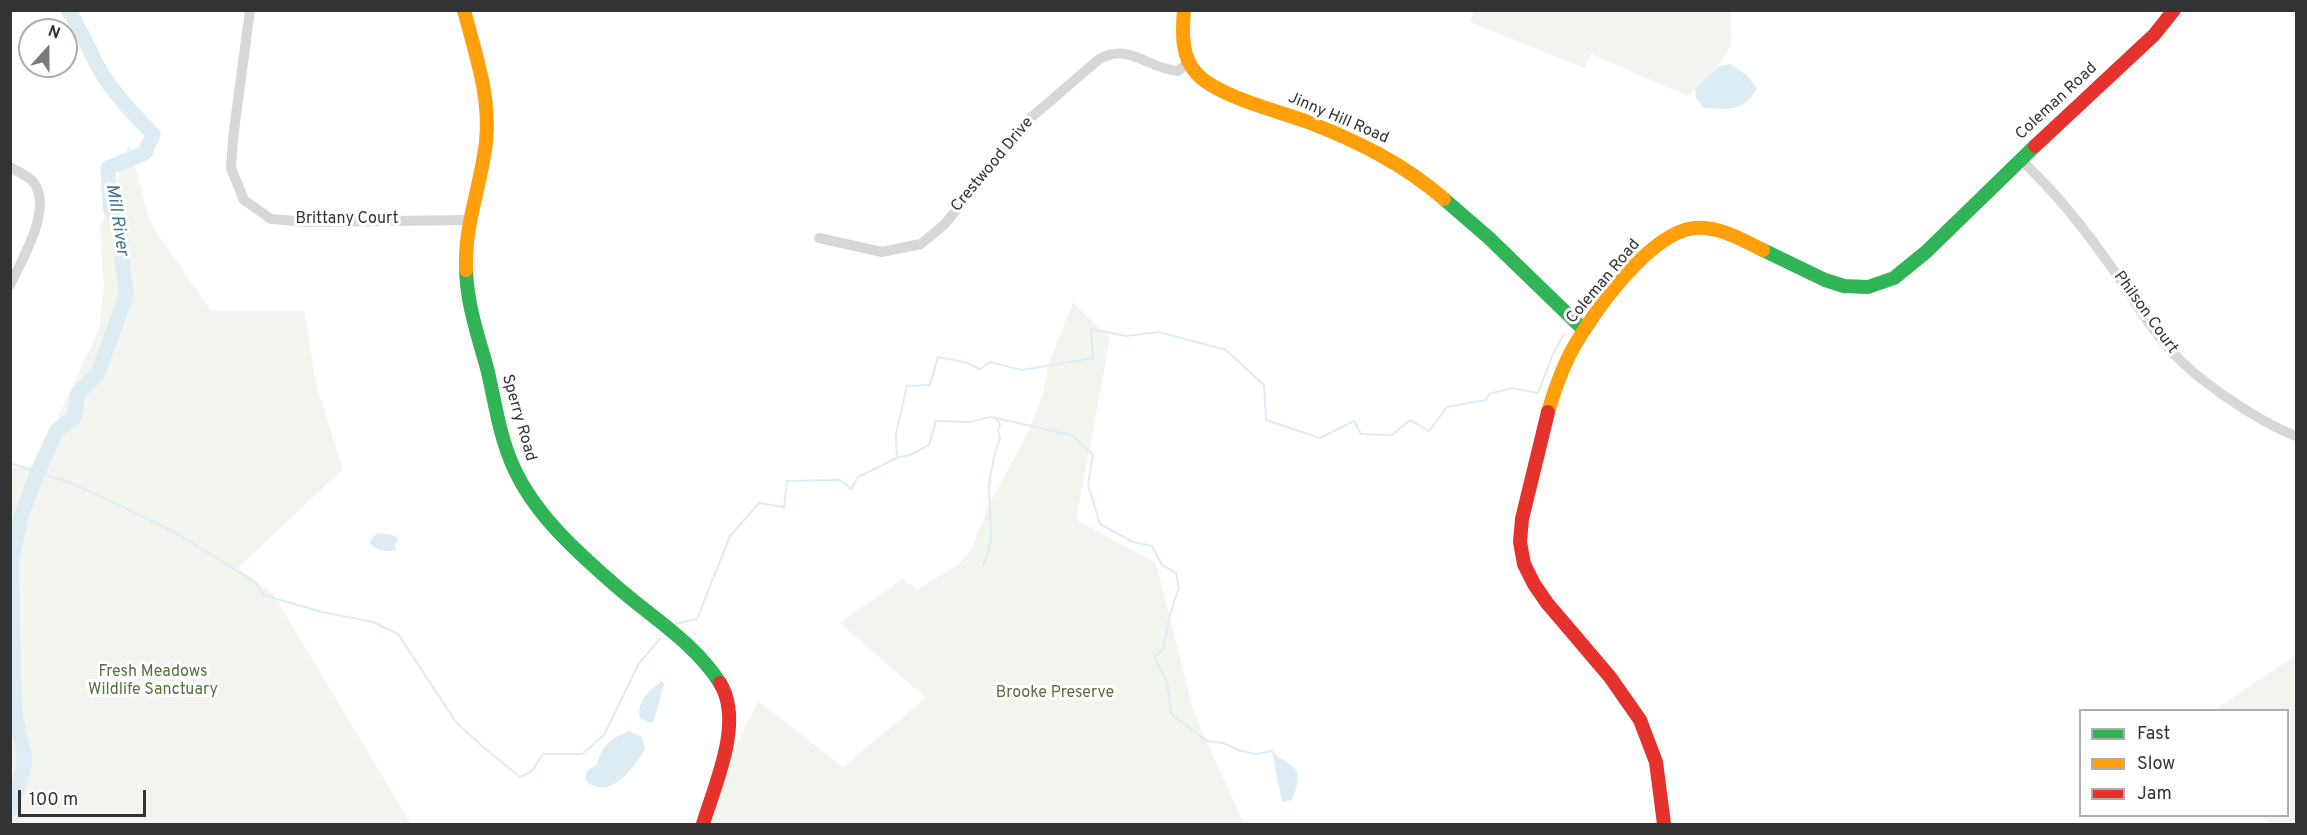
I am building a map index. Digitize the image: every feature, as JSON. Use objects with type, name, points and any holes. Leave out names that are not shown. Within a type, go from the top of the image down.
[{"type":"street","name":"Brittany Court","points":[[250,10],[232,138],[231,168],[244,200],[271,219],[289,221],[469,220]]},
{"type":"street","name":"Sperry Road","points":[[464,10],[481,80],[487,128],[469,220],[465,258],[470,301],[506,446],[519,480],[530,497],[562,534],[590,563],[709,668],[722,684],[727,695],[730,717],[703,825]]},
{"type":"street","points":[[1184,10],[1183,40],[1188,62]]},
{"type":"street","name":"Coleman Road","points":[[1664,825],[1655,759],[1640,720],[1622,692],[1541,594],[1529,576],[1521,552],[1524,512],[1550,409],[1563,370],[1584,330],[1646,255],[1671,236],[1694,228],[1710,228],[1726,232],[1832,283],[1858,287],[1880,284],[1894,278],[1926,252],[2154,35],[2174,10]]},
{"type":"street","name":"Crestwood Drive","points":[[819,238],[882,252],[921,244],[945,224],[1027,121],[1098,60],[1109,53],[1125,53],[1168,70],[1178,71],[1188,62]]},
{"type":"street","name":"Jinny Hill Road","points":[[1188,62],[1199,76],[1213,85],[1361,145],[1403,168],[1471,223],[1584,330]]},
{"type":"street","name":"Philson Court","points":[[2021,160],[2074,216],[2153,328],[2182,363],[2233,402],[2296,436]]},
{"type":"street","points":[[10,167],[33,181],[41,194],[41,210],[29,244],[10,285]]},
{"type":"green space","points":[[1474,10],[1732,11],[1731,39],[1726,55],[1720,63],[1688,96],[1591,54],[1584,68],[1470,22]]},
{"type":"green space","name":"Fresh Meadows Wildlife Sanctuary","points":[[129,144],[150,223],[211,311],[304,311],[317,388],[343,469],[238,568],[273,594],[411,824],[11,824],[11,467],[34,468],[99,330],[104,288],[100,228]]},
{"type":"green space","name":"Brooke Preserve","points":[[1073,302],[1110,339],[1076,520],[1156,563],[1194,713],[1244,824],[712,824],[731,756],[758,701],[843,767],[926,698],[840,623],[902,579],[917,590],[959,564],[971,550],[988,507],[1030,428],[1043,394],[1048,365]]},
{"type":"green space","points":[[2296,655],[2296,824],[2270,824],[2265,817],[2289,817],[2289,709],[2216,709]]},
{"type":"shaded area","points":[[1730,64],[1747,75],[1757,88],[1741,106],[1729,109],[1704,108],[1696,98],[1695,89],[1719,66]]},
{"type":"shaded area","points":[[378,533],[396,537],[398,540],[395,544],[396,550],[382,550],[372,546],[370,543],[372,538]]},
{"type":"shaded area","points":[[662,681],[664,684],[654,721],[650,723],[640,718],[640,707],[649,692]]},
{"type":"shaded area","points":[[629,731],[642,737],[645,749],[627,773],[620,780],[603,788],[594,786],[585,780],[587,771],[597,765],[604,748]]},
{"type":"shaded area","points":[[1273,756],[1290,764],[1297,773],[1297,784],[1292,800],[1282,802]]},
{"type":"waterway","name":"Mill River","points":[[10,810],[24,767],[24,753],[16,721],[13,679],[12,559],[21,516],[57,430],[74,418],[78,393],[98,373],[126,296],[119,222],[110,208],[108,168],[145,153],[153,134],[127,107],[104,77],[68,10]]},
{"type":"waterway","points":[[675,624],[697,619],[730,536],[759,503],[784,507],[787,481],[840,480],[851,489],[858,477],[897,458],[896,434],[907,386],[930,385],[938,357],[964,362],[980,369],[990,362],[1022,370],[1093,358],[1091,329],[1126,336],[1159,332],[1226,350],[1264,385],[1266,420],[1320,438],[1354,421],[1361,434],[1392,435],[1410,420],[1429,431],[1447,407],[1486,400],[1489,394],[1512,388],[1538,393],[1553,354],[1564,334]]},
{"type":"waterway","points":[[899,457],[910,455],[929,445],[936,421],[970,422],[991,417],[1072,435],[1093,455],[1088,485],[1100,524],[1133,542],[1152,546],[1162,565],[1176,573],[1179,588],[1170,614],[1163,650],[1154,657],[1167,682],[1171,714],[1207,741],[1223,743],[1241,751],[1256,754],[1272,751],[1274,755]]},
{"type":"waterway","points":[[984,565],[991,541],[989,485],[1000,438],[998,430],[1000,425],[997,419]]},
{"type":"waterway","points":[[10,463],[71,483],[176,533],[255,582],[263,595],[322,612],[373,622],[398,634],[456,722],[520,777],[532,771],[543,754],[582,754],[604,735],[639,663],[661,638]]},
{"type":"traffic: fast","points":[[1763,250],[1825,280],[1844,286],[1868,287],[1894,278],[1926,252],[2035,146]]},
{"type":"traffic: fast","points":[[1444,199],[1489,238],[1584,330]]},
{"type":"traffic: fast","points":[[466,270],[471,308],[501,430],[508,454],[522,484],[532,500],[572,546],[698,655],[720,683]]},
{"type":"traffic: slow","points":[[464,10],[481,75],[487,125],[484,158],[470,222],[466,270]]},
{"type":"traffic: slow","points":[[1184,10],[1183,36],[1188,61],[1198,75],[1208,83],[1235,97],[1308,122],[1362,145],[1413,175],[1444,199]]},
{"type":"traffic: slow","points":[[1548,412],[1567,359],[1580,336],[1623,278],[1659,244],[1677,233],[1703,228],[1730,234],[1763,250]]},
{"type":"traffic: jam","points":[[2035,146],[2154,35],[2174,10]]},
{"type":"traffic: jam","points":[[1548,412],[1522,519],[1520,542],[1524,564],[1547,603],[1610,677],[1640,720],[1656,762],[1664,824]]},
{"type":"traffic: jam","points":[[703,824],[720,772],[728,734],[727,699],[720,683]]}]
